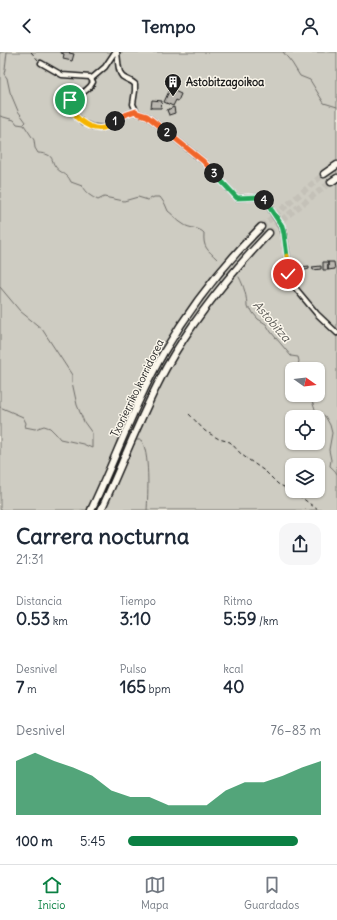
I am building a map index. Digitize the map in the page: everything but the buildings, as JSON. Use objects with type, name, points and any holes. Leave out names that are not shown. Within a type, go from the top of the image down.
[{"type":"highway","points":[[324,174],[337,165]]},
{"type":"highway","points":[[331,182],[337,178]]},
{"type":"highway","name":"Txorierriko korridorea","points":[[91,510],[139,401],[164,353],[188,314],[211,283],[261,227]]},
{"type":"highway","name":"Txorierriko korridorea","points":[[101,510],[153,394],[177,349],[230,275],[269,233]]},
{"type":"street","points":[[91,79],[105,67],[116,52]]},
{"type":"street","points":[[116,52],[120,74],[135,84],[133,104],[137,113],[147,116],[203,161],[237,198],[260,197],[266,202],[282,226],[287,254],[288,274],[292,284],[317,314],[337,333]]},
{"type":"street","points":[[41,63],[62,75],[90,77],[93,82],[92,86],[70,100],[70,106],[73,113],[83,123],[92,127],[104,128],[127,114],[136,111]]},
{"type":"path","points":[[31,52],[41,63]]},
{"type":"path","points":[[189,414],[205,431],[219,439],[230,442],[242,455],[266,472],[278,484],[285,488]]},
{"type":"path","points":[[302,498],[318,510]]},
{"type":"shaded area","points":[[0,52],[337,52],[337,510],[0,510]]},
{"type":"waterway","points":[[7,52],[4,74],[7,78],[10,92],[18,111],[26,122],[24,124]]},
{"type":"waterway","points":[[283,52],[300,76],[310,80],[324,103],[337,107]]},
{"type":"waterway","name":"Astobitza","points":[[0,116],[14,120],[17,124],[24,125],[34,140],[35,148],[38,153],[50,156],[57,169],[68,176],[71,182],[82,186],[87,193],[98,200],[104,197],[124,201],[138,197],[148,200],[154,197],[160,197],[168,211],[185,226],[204,233],[206,248],[217,259]]},
{"type":"waterway","name":"Astobitza","points":[[239,277],[245,292],[248,309],[251,309],[258,319],[266,324],[291,356],[298,357],[299,362]]},
{"type":"waterway","points":[[0,287],[20,311],[42,329],[72,375],[77,405],[84,422],[92,433],[92,448],[83,444],[60,439],[50,428],[44,426],[35,429],[25,427],[26,423],[23,417],[0,407]]},
{"type":"waterway","name":"Astobitza","points":[[311,402],[316,413],[325,416],[330,425],[332,433],[329,450],[331,460],[330,466],[337,474]]},
{"type":"waterway","points":[[137,440],[141,440],[146,453],[148,474],[147,510]]},
{"type":"tunnel","points":[[261,227],[324,174]]},
{"type":"tunnel","points":[[269,233],[279,222],[331,182]]},
{"type":"place","name":"Astobitzagoikoa","points":[[173,97]]},
{"type":"route","points":[[70,100],[70,106],[73,113],[83,123],[92,127],[104,128],[127,114],[136,111],[137,113],[147,116],[203,161],[237,198],[260,197],[266,202],[282,226],[287,254],[288,274]]}]
